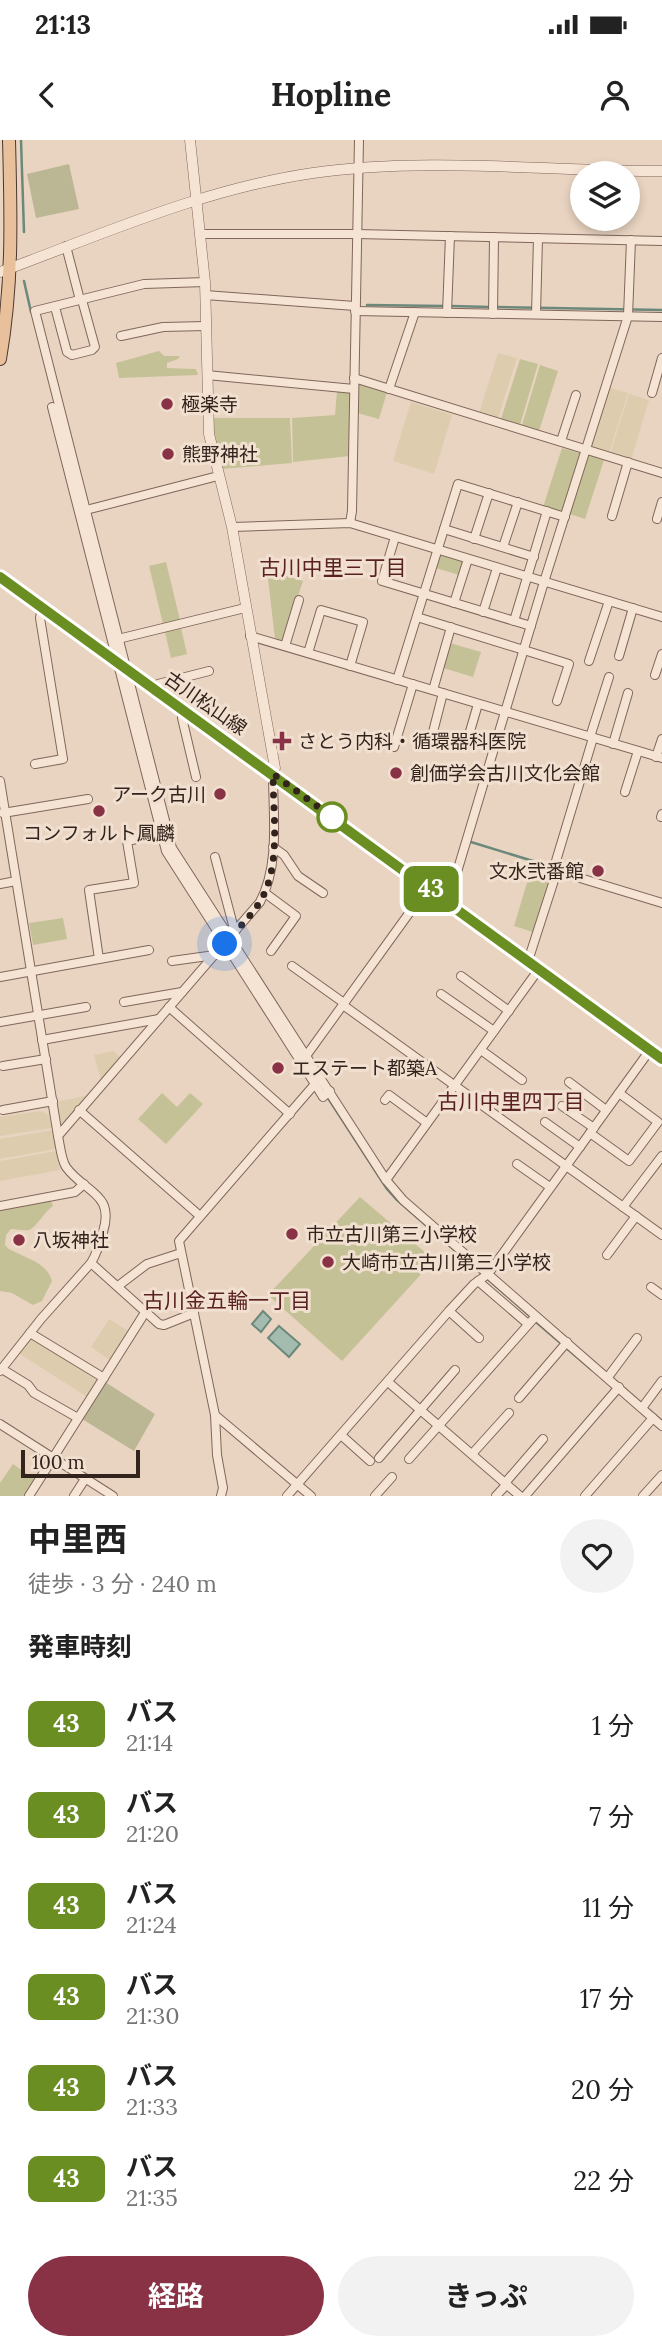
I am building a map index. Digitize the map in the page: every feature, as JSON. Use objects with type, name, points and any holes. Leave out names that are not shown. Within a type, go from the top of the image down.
[{"type":"main road","points":[[0,359],[7,319],[5,270],[12,240],[9,140]]},
{"type":"main road","name":"古川松山線","points":[[0,577],[662,1059]]},
{"type":"street","points":[[58,1136],[229,938],[265,893],[270,875],[275,768],[232,527],[209,434],[205,282],[190,140]]},
{"type":"street","points":[[350,523],[359,140]]},
{"type":"street","points":[[5,270],[197,199],[255,184],[358,168],[410,166],[662,171]]},
{"type":"street","points":[[201,234],[662,240]]},
{"type":"street","points":[[448,308],[450,236]]},
{"type":"street","points":[[493,308],[494,237]]},
{"type":"street","points":[[536,310],[538,238]]},
{"type":"street","points":[[448,902],[628,312],[631,240]]},
{"type":"street","points":[[55,307],[67,352],[72,355],[92,350],[95,346],[66,246]]},
{"type":"street","points":[[205,282],[144,284],[35,311],[89,540],[164,833],[214,919],[386,1180],[403,1200],[532,1320],[608,1377],[617,1390],[642,1408],[651,1420],[662,1426]]},
{"type":"street","points":[[205,295],[415,312],[448,308],[493,308],[628,312],[662,317]]},
{"type":"street","points":[[389,389],[415,312]]},
{"type":"street","points":[[121,336],[163,327],[206,326]]},
{"type":"street","points":[[652,393],[662,358]]},
{"type":"street","points":[[207,375],[354,389]]},
{"type":"street","points":[[355,378],[662,472]]},
{"type":"street","points":[[561,442],[576,395]]},
{"type":"street","points":[[52,407],[78,495],[86,510],[89,540]]},
{"type":"street","points":[[612,516],[628,462]]},
{"type":"street","points":[[86,510],[218,476]]},
{"type":"street","points":[[397,680],[458,484],[565,517]]},
{"type":"street","points":[[474,539],[489,494]]},
{"type":"street","points":[[503,547],[518,502]]},
{"type":"street","points":[[657,519],[662,502]]},
{"type":"street","points":[[514,621],[547,511]]},
{"type":"street","points":[[232,527],[350,523],[662,617]]},
{"type":"street","points":[[444,529],[534,557]]},
{"type":"street","points":[[395,537],[382,581],[531,626]]},
{"type":"street","points":[[454,603],[468,559]]},
{"type":"street","points":[[484,612],[497,568]]},
{"type":"street","points":[[285,646],[299,600]]},
{"type":"street","points":[[589,661],[609,601]]},
{"type":"street","points":[[35,764],[63,759],[40,618],[41,607]]},
{"type":"street","points":[[118,639],[245,608]]},
{"type":"street","points":[[619,656],[633,608]]},
{"type":"street","points":[[308,653],[321,610],[363,622],[350,666]]},
{"type":"street","points":[[417,617],[569,664],[557,701]]},
{"type":"street","points":[[110,623],[118,639],[122,667]]},
{"type":"street","points":[[433,690],[451,627]]},
{"type":"street","points":[[250,636],[659,757],[662,739]]},
{"type":"street","points":[[655,676],[662,654]]},
{"type":"street","points":[[153,690],[158,684],[209,671]]},
{"type":"street","points":[[528,961],[556,871],[556,861],[609,677]]},
{"type":"street","points":[[394,747],[413,684]]},
{"type":"street","points":[[433,732],[443,693]]},
{"type":"street","points":[[613,744],[628,693]]},
{"type":"street","points":[[466,745],[478,704]]},
{"type":"street","points":[[183,711],[182,718],[196,777]]},
{"type":"street","points":[[625,792],[638,751]]},
{"type":"street","points":[[0,781],[5,838],[16,881],[65,1166],[103,1202],[106,1210],[106,1221],[91,1263],[1,1370],[78,1418]]},
{"type":"street","points":[[3,813],[88,799]]},
{"type":"street","points":[[99,959],[89,890],[134,883],[127,841],[164,833]]},
{"type":"street","points":[[273,847],[284,855],[298,876],[323,893]]},
{"type":"street","points":[[215,857],[233,925],[229,938],[323,1097],[327,1093]]},
{"type":"street","points":[[556,871],[662,903]]},
{"type":"street","points":[[0,884],[16,881]]},
{"type":"street","points":[[306,1056],[429,887]]},
{"type":"street","points":[[265,893],[296,916],[271,951]]},
{"type":"street","points":[[0,977],[149,950]]},
{"type":"street","points":[[172,961],[215,954]]},
{"type":"street","points":[[292,966],[662,1235]]},
{"type":"street","points":[[386,1180],[539,969]]},
{"type":"street","points":[[461,976],[509,1011]]},
{"type":"street","points":[[124,1002],[182,992]]},
{"type":"street","points":[[441,994],[494,1031]]},
{"type":"street","points":[[0,1022],[86,1007]]},
{"type":"street","points":[[169,1007],[290,1114]]},
{"type":"street","points":[[42,1040],[159,1019]]},
{"type":"street","points":[[481,1050],[522,1080]]},
{"type":"street","points":[[287,1496],[449,1311],[484,1277],[650,1050]]},
{"type":"street","points":[[3,1066],[46,1059]]},
{"type":"street","points":[[569,1083],[606,1110]]},
{"type":"street","points":[[221,1496],[223,1488],[217,1455],[215,1415],[179,1241],[315,1084]]},
{"type":"street","points":[[562,1106],[629,1161],[658,1122],[619,1093]]},
{"type":"street","points":[[385,1100],[389,1095],[427,1123]]},
{"type":"street","points":[[3,1110],[53,1101]]},
{"type":"street","points":[[79,1110],[200,1216]]},
{"type":"street","points":[[545,1122],[580,1147]]},
{"type":"street","points":[[623,1207],[662,1156]]},
{"type":"street","points":[[517,1164],[550,1188]]},
{"type":"street","points":[[0,1206],[75,1192],[84,1184]]},
{"type":"street","points":[[607,1255],[636,1216]]},
{"type":"street","points":[[118,1286],[148,1264],[181,1253]]},
{"type":"street","points":[[91,1263],[159,1324],[164,1325],[194,1314]]},
{"type":"street","points":[[651,1287],[662,1295]]},
{"type":"street","points":[[29,1496],[146,1311]]},
{"type":"street","points":[[449,1311],[479,1338]]},
{"type":"street","points":[[410,1459],[532,1320]]},
{"type":"street","points":[[30,1333],[104,1378]]},
{"type":"street","points":[[608,1377],[637,1338]]},
{"type":"street","points":[[519,1398],[564,1345]]},
{"type":"street","points":[[341,1435],[374,1460],[455,1370]]},
{"type":"street","points":[[642,1408],[662,1381]]},
{"type":"street","points":[[387,1382],[523,1496],[617,1390]]},
{"type":"street","points":[[472,1454],[509,1413]]},
{"type":"street","points":[[215,1415],[311,1496]]},
{"type":"street","points":[[585,1496],[651,1420]]},
{"type":"street","points":[[0,1424],[113,1496]]},
{"type":"street","points":[[496,1496],[543,1439]]},
{"type":"street","points":[[643,1496],[662,1475]]},
{"type":"street","points":[[375,1496],[392,1477]]},
{"type":"street","points":[[74,1496],[85,1479]]},
{"type":"shaded area","points":[[69,164],[79,209],[36,218],[27,174]]},
{"type":"shaded area","points":[[159,351],[164,356],[180,356],[167,363],[167,368],[196,369],[198,375],[119,378],[116,363]]},
{"type":"shaded area","points":[[498,353],[517,358],[498,418],[479,413]]},
{"type":"shaded area","points":[[520,359],[538,364],[520,425],[501,419]]},
{"type":"shaded area","points":[[540,365],[558,371],[539,431],[522,425]]},
{"type":"shaded area","points":[[358,384],[387,392],[379,419],[357,413]]},
{"type":"shaded area","points":[[607,387],[628,393],[609,453],[589,447]]},
{"type":"shaded area","points":[[337,391],[352,391],[350,456],[293,462],[292,418],[335,415]]},
{"type":"shaded area","points":[[629,394],[649,400],[631,460],[610,454]]},
{"type":"shaded area","points":[[411,402],[452,415],[434,474],[393,461]]},
{"type":"shaded area","points":[[212,418],[290,418],[292,463],[222,469],[214,442]]},
{"type":"shaded area","points":[[562,448],[582,454],[563,513],[543,507]]},
{"type":"shaded area","points":[[588,455],[604,460],[585,519],[570,514]]},
{"type":"shaded area","points":[[440,555],[463,562],[459,575],[436,568]]},
{"type":"shaded area","points":[[166,562],[180,620],[163,624],[149,566]]},
{"type":"shaded area","points":[[267,570],[303,581],[283,641],[275,639]]},
{"type":"shaded area","points":[[181,628],[187,654],[171,658],[165,632]]},
{"type":"shaded area","points":[[450,643],[481,652],[473,677],[443,668]]},
{"type":"shaded area","points":[[532,866],[547,870],[552,875],[533,932],[514,926]]},
{"type":"shaded area","points":[[63,918],[67,939],[33,945],[29,923]]},
{"type":"shaded area","points":[[114,1051],[121,1059],[101,1080],[94,1055]]},
{"type":"shaded area","points":[[162,1093],[177,1107],[190,1093],[203,1104],[166,1144],[138,1119]]},
{"type":"shaded area","points":[[89,1095],[67,1122],[61,1123],[57,1102]]},
{"type":"shaded area","points":[[41,1111],[49,1115],[52,1128],[0,1136],[0,1117]]},
{"type":"shaded area","points":[[53,1130],[56,1149],[0,1159],[0,1139]]},
{"type":"shaded area","points":[[56,1151],[60,1170],[0,1181],[0,1161]]},
{"type":"shaded area","points":[[360,1197],[434,1260],[342,1361],[268,1295]]},
{"type":"shaded area","points":[[50,1199],[53,1206],[32,1229],[11,1229],[6,1235],[5,1245],[9,1249],[35,1261],[45,1269],[52,1281],[42,1301],[33,1305],[12,1293],[0,1291],[0,1208]]},
{"type":"shaded area","points":[[263,1311],[271,1319],[261,1332],[252,1324]]},
{"type":"shaded area","points":[[109,1319],[130,1332],[111,1361],[91,1347]]},
{"type":"shaded area","points":[[279,1326],[300,1344],[289,1357],[268,1338]]},
{"type":"shaded area","points":[[31,1338],[98,1381],[87,1397],[20,1354]]},
{"type":"shaded area","points":[[105,1382],[155,1414],[134,1451],[82,1419]]},
{"type":"shaded area","points":[[13,1464],[36,1480],[26,1496],[0,1496],[0,1483]]},
{"type":"waterway","points":[[21,140],[24,232]]},
{"type":"waterway","points":[[24,281],[31,312]]},
{"type":"waterway","points":[[367,305],[444,306]]},
{"type":"waterway","points":[[451,306],[489,307]]},
{"type":"waterway","points":[[496,307],[662,310]]},
{"type":"waterway","points":[[471,842],[546,865]]},
{"type":"waterway","points":[[328,1098],[396,1199],[531,1317]]},
{"type":"waterway","points":[[536,1322],[592,1370]]},
{"type":"bus line","name":"43","points":[[0,577],[662,1059]]},
{"type":"place","name":"極楽寺","points":[[167,404]]},
{"type":"place","name":"熊野神社","points":[[168,454]]},
{"type":"place","name":"さとう内科・循環器科医院","points":[[282,741]]},
{"type":"place","name":"創価学会古川文化会館","points":[[396,773]]},
{"type":"place","name":"アーク古川","points":[[220,794]]},
{"type":"place","name":"コンフォルト鳳麟","points":[[99,811]]},
{"type":"place","name":"文水弐番館","points":[[598,871]]},
{"type":"place","name":"エステート都築A","points":[[278,1068]]},
{"type":"place","name":"市立古川第三小学校","points":[[292,1234]]},
{"type":"place","name":"八坂神社","points":[[19,1240]]},
{"type":"place","name":"大崎市立古川第三小学校","points":[[328,1262]]},
{"type":"district","name":"古川中里三丁目","points":[[333,567]]},
{"type":"district","name":"古川中里四丁目","points":[[511,1101]]},
{"type":"district","name":"古川金五輪一丁目","points":[[227,1300]]},
{"type":"route","points":[[225,944],[265,893],[273,856],[273,774],[342,824],[332,817]]}]
